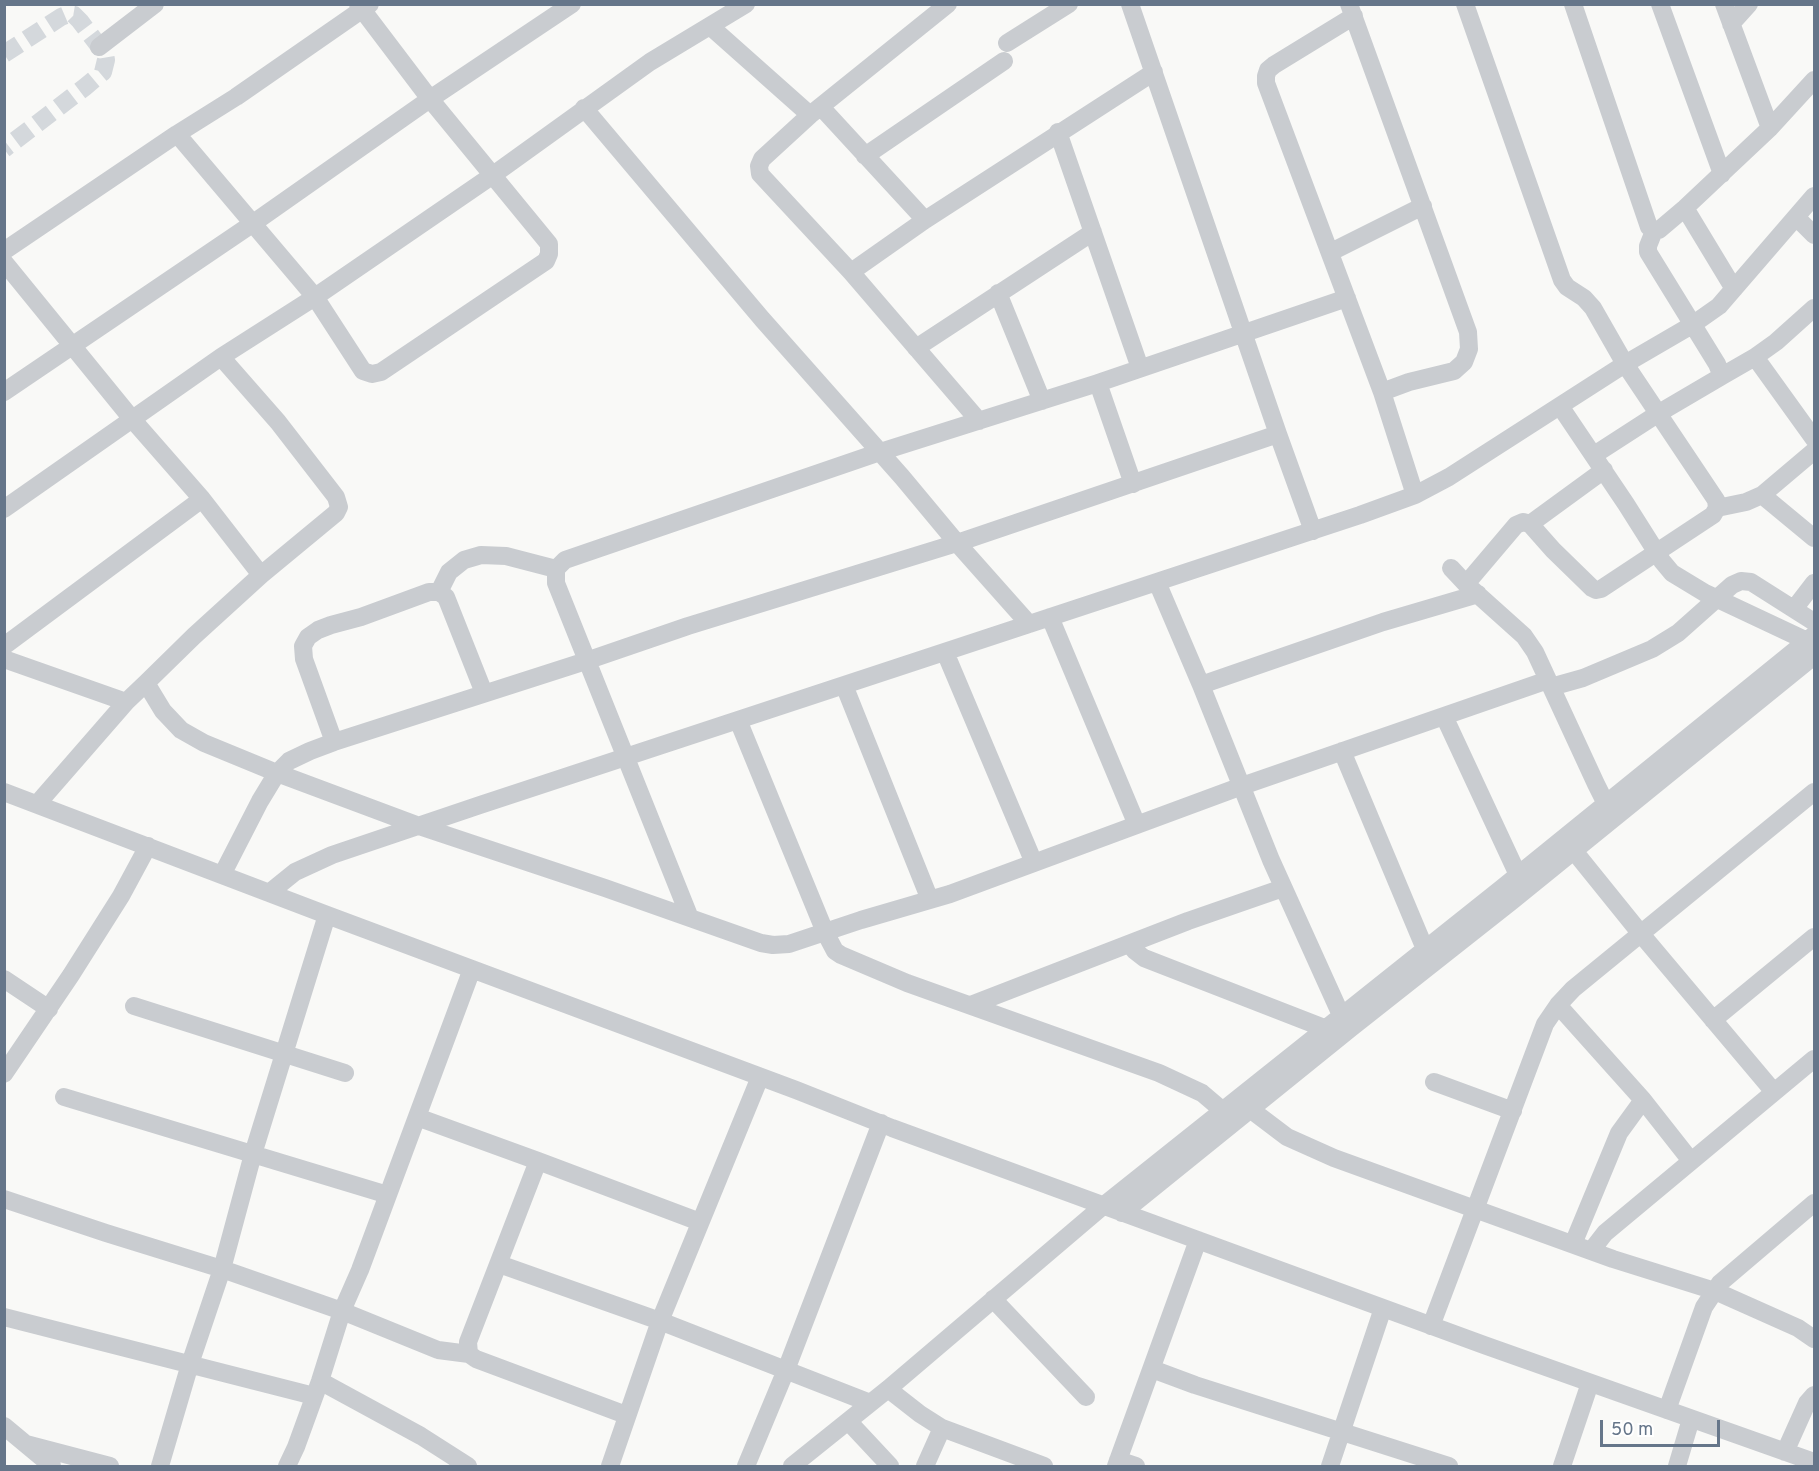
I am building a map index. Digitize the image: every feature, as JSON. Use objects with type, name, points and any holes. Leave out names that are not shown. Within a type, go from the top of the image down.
[{"type":"street","points":[[99,47],[155,4]]},
{"type":"street","points":[[4,392],[572,4]]},
{"type":"street","points":[[4,509],[220,357],[315,297],[493,174],[650,62],[746,4]]},
{"type":"street","points":[[948,4],[816,111],[762,159],[759,166],[760,174],[851,272],[979,421]]},
{"type":"street","points":[[865,156],[1069,4]]},
{"type":"street","points":[[1130,4],[1313,531]]},
{"type":"street","points":[[1201,685],[1472,589],[1516,525],[1523,522],[1530,524],[1553,550],[1596,590],[1601,589],[1713,515],[1717,508],[1716,500],[1625,364],[1593,308],[1584,298],[1567,287],[1562,280],[1465,4]]},
{"type":"street","points":[[1573,4],[1649,228],[1654,231],[1659,230],[1722,174],[1815,80]]},
{"type":"street","points":[[1660,4],[1722,174]]},
{"type":"street","points":[[1724,4],[1770,128]]},
{"type":"street","points":[[1731,24],[1749,4]]},
{"type":"street","points":[[4,250],[177,134],[236,97],[363,6],[430,99],[549,244],[549,254],[546,261],[381,372],[372,374],[363,371],[315,297],[177,134]]},
{"type":"street","points":[[1382,392],[1409,381],[1454,371],[1464,362],[1469,349],[1468,332],[1351,10],[1268,70],[1266,76],[1268,93],[1331,252],[1382,392],[1415,495]]},
{"type":"street","points":[[711,27],[816,111],[865,156],[925,220]]},
{"type":"street","points":[[851,272],[925,220],[1154,72]]},
{"type":"street","points":[[584,108],[762,319],[1029,624]]},
{"type":"street","points":[[1059,132],[1140,368]]},
{"type":"street","points":[[269,893],[295,872],[332,855],[1313,531],[1415,495],[1449,477],[1719,306],[1815,196]]},
{"type":"street","points":[[1331,252],[1423,206]]},
{"type":"street","points":[[1685,208],[1734,289]]},
{"type":"street","points":[[1796,217],[1815,235]]},
{"type":"street","points":[[1654,231],[1648,252],[1717,364],[1722,376]]},
{"type":"street","points":[[916,348],[1093,232]]},
{"type":"street","points":[[4,262],[71,346],[202,500],[261,575]]},
{"type":"street","points":[[998,293],[1042,401]]},
{"type":"street","points":[[690,918],[556,583],[556,569],[565,560],[880,452],[1098,383],[1347,298]]},
{"type":"street","points":[[1530,524],[1659,413],[1755,357],[1815,308]]},
{"type":"street","points":[[38,803],[126,702],[194,636],[261,575],[336,513],[339,507],[336,497],[278,422],[220,357]]},
{"type":"street","points":[[1755,357],[1815,439]]},
{"type":"street","points":[[1098,383],[1132,484]]},
{"type":"street","points":[[1122,1212],[1324,1028],[1518,875],[1612,810],[1813,645],[1715,598],[1672,573],[1656,553],[1560,406]]},
{"type":"street","points":[[222,875],[277,773],[289,761],[334,742],[687,626],[957,543],[1278,434]]},
{"type":"street","points":[[1717,508],[1746,502],[1762,495],[1815,451]]},
{"type":"street","points":[[1762,495],[1815,538]]},
{"type":"street","points":[[4,646],[202,500]]},
{"type":"street","points":[[439,592],[449,572],[464,560],[481,555],[506,556],[556,569]]},
{"type":"street","points":[[1451,568],[1524,636],[1612,810]]},
{"type":"street","points":[[146,683],[163,711],[180,730],[204,743],[419,826],[761,943],[773,945],[789,944],[950,894],[1242,786],[1444,716],[1549,683],[1583,678],[1652,650],[1677,633],[1715,598],[1741,581],[1751,582],[1815,622]]},
{"type":"street","points":[[1157,582],[1283,888],[1341,1015]]},
{"type":"street","points":[[1794,609],[1815,583]]},
{"type":"street","points":[[334,742],[304,659],[303,646],[308,637],[331,625],[361,617],[429,592],[439,592],[446,597],[484,693]]},
{"type":"street","points":[[1050,617],[1137,825]]},
{"type":"street","points":[[945,652],[1034,863]]},
{"type":"street","points":[[4,659],[126,702]]},
{"type":"street","points":[[844,685],[930,900]]},
{"type":"street","points":[[1444,716],[1518,875]]},
{"type":"street","points":[[738,720],[825,932],[835,951],[908,982],[1159,1073],[1202,1093],[1227,1116]]},
{"type":"street","points":[[1342,751],[1425,949]]},
{"type":"street","points":[[1431,1326],[1545,1024],[1558,1005],[1573,989],[1815,792]]},
{"type":"street","points":[[7,795],[38,803],[327,915],[1103,1206],[1431,1326],[1815,1462]]},
{"type":"street","points":[[792,1467],[888,1389],[1103,1206],[1227,1116],[1250,1110],[1574,851],[1612,810]]},
{"type":"street","points":[[4,1074],[49,1009],[121,896],[148,846]]},
{"type":"street","points":[[1574,851],[1774,1092]]},
{"type":"street","points":[[971,1005],[1188,921],[1283,888]]},
{"type":"street","points":[[160,1467],[190,1364],[222,1269],[254,1154],[327,915]]},
{"type":"street","points":[[1713,1020],[1815,937]]},
{"type":"street","points":[[1129,944],[1144,958],[1324,1028]]},
{"type":"street","points":[[287,1467],[317,1389],[342,1311],[360,1270],[472,969]]},
{"type":"street","points":[[4,979],[49,1009]]},
{"type":"street","points":[[1558,1005],[1643,1100],[1691,1161]]},
{"type":"street","points":[[134,1006],[345,1073]]},
{"type":"street","points":[[1591,1251],[1605,1233],[1815,1059]]},
{"type":"street","points":[[610,1467],[660,1321],[760,1077]]},
{"type":"street","points":[[1434,1082],[1513,1112]]},
{"type":"street","points":[[64,1097],[388,1195]]},
{"type":"street","points":[[1573,1244],[1619,1133],[1643,1100]]},
{"type":"street","points":[[1250,1110],[1287,1137],[1334,1158],[1591,1251],[1715,1291],[1798,1328],[1815,1338]]},
{"type":"street","points":[[417,1117],[700,1222]]},
{"type":"street","points":[[746,1467],[881,1123]]},
{"type":"street","points":[[469,1354],[468,1342],[538,1161]]},
{"type":"street","points":[[4,1199],[222,1269],[342,1311],[438,1350],[469,1354],[476,1359],[626,1415]]},
{"type":"street","points":[[1667,1410],[1704,1307],[1720,1283],[1812,1210]]},
{"type":"street","points":[[1136,1467],[1117,1463],[1198,1240]]},
{"type":"street","points":[[499,1264],[660,1321],[870,1403]]},
{"type":"street","points":[[993,1299],[1086,1397]]},
{"type":"street","points":[[1330,1467],[1383,1308]]},
{"type":"street","points":[[4,1317],[190,1364],[317,1389],[422,1436],[468,1467]]},
{"type":"street","points":[[1152,1369],[1449,1467]]},
{"type":"street","points":[[1562,1467],[1590,1383]]},
{"type":"street","points":[[888,1389],[942,1428],[1044,1466]]},
{"type":"street","points":[[1785,1452],[1807,1403],[1815,1395]]},
{"type":"street","points":[[1677,1467],[1691,1419]]},
{"type":"street","points":[[849,1421],[890,1467]]},
{"type":"street","points":[[4,1426],[52,1467]]},
{"type":"street","points":[[925,1467],[942,1428]]},
{"type":"street","points":[[26,1444],[110,1467]]},
{"type":"tunnel","points":[[4,54],[68,14],[74,15],[80,21],[105,54],[106,60],[103,72],[4,149]]}]
